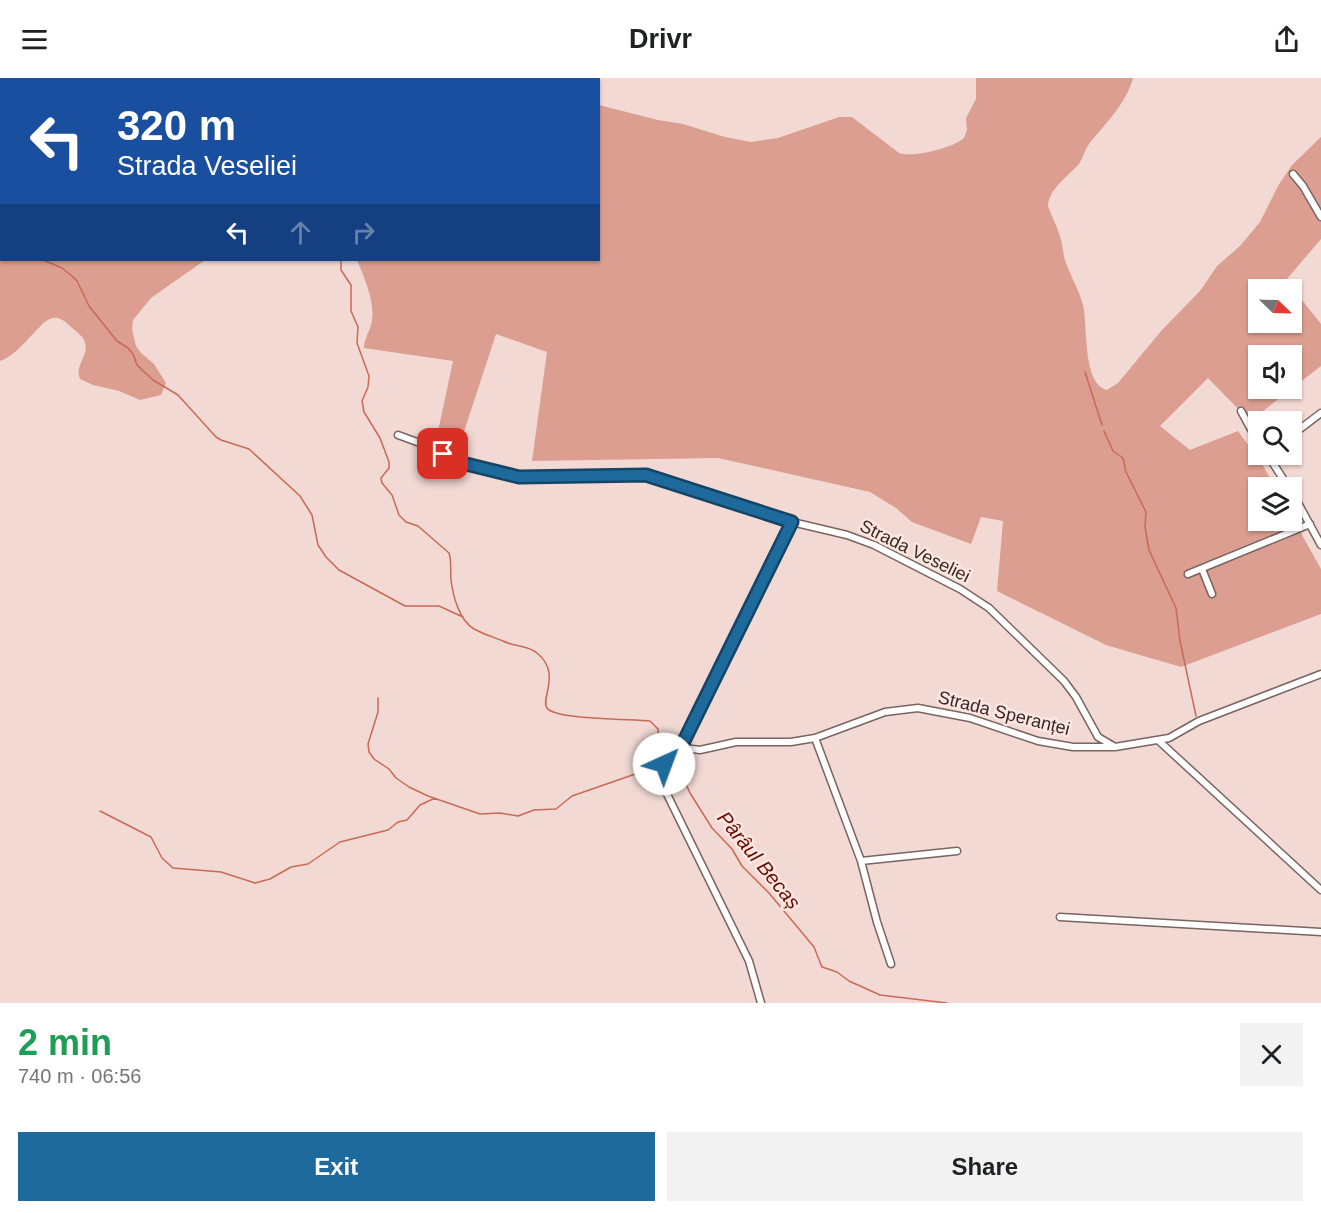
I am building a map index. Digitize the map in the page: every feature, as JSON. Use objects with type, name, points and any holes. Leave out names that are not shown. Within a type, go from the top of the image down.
[{"type":"street","points":[[1293,174],[1303,186],[1321,217]]},
{"type":"street","points":[[1241,411],[1248,424]]},
{"type":"street","points":[[1302,427],[1321,412]]},
{"type":"street","name":"Strada Veseliei","points":[[398,435],[428,446],[458,462],[519,477],[646,475],[792,522],[847,535],[874,545],[975,598],[989,608],[1064,681],[1076,697],[1098,737],[1115,747]]},
{"type":"street","points":[[1302,510],[1319,535],[1321,545]]},
{"type":"street","points":[[761,1003],[749,961],[664,788],[662,776],[665,761],[672,749],[679,746],[792,522]]},
{"type":"street","points":[[1188,574],[1310,524]]},
{"type":"street","points":[[1202,568],[1212,594]]},
{"type":"street","name":"Strada Speranței","points":[[679,746],[700,750],[736,742],[791,742],[815,738],[885,712],[918,708],[977,719],[1038,741],[1073,747],[1115,747],[1169,738],[1199,721],[1321,674]]},
{"type":"street","points":[[815,738],[861,861],[891,964]]},
{"type":"street","points":[[1159,741],[1321,890]]},
{"type":"street","points":[[861,861],[957,851]]},
{"type":"street","points":[[1060,917],[1321,932]]},
{"type":"shaded area","points":[[976,78],[1133,78],[1120,105],[1089,144],[1078,165],[1055,189],[1048,206],[1060,236],[1066,263],[1083,305],[1093,377],[1107,390],[1118,383],[1162,330],[1200,291],[1217,266],[1240,246],[1260,222],[1278,186],[1292,165],[1321,137],[1321,239],[1287,279],[1248,279],[1248,333],[1302,333],[1302,300],[1321,324],[1321,366],[1302,381],[1302,345],[1248,345],[1248,399],[1278,399],[1263,411],[1248,411],[1248,419],[1208,378],[1160,426],[1190,450],[1238,431],[1248,445],[1248,465],[1263,465],[1269,477],[1248,477],[1248,531],[1300,531],[1321,569],[1321,614],[1181,667],[1106,645],[997,591],[1003,521],[981,517],[971,544],[912,522],[896,508],[870,492],[718,458],[532,461],[547,352],[496,334],[457,453],[436,441],[453,361],[364,348],[373,313],[368,290],[357,261],[600,261],[600,105],[751,142],[778,138],[839,117],[852,117],[899,153],[905,154],[923,153],[959,142],[964,138],[967,130],[966,118],[976,99]]},
{"type":"shaded area","points":[[0,261],[204,261],[151,298],[133,320],[132,329],[136,346],[154,364],[166,383],[161,395],[140,400],[80,379],[79,370],[86,348],[84,340],[58,318],[52,318],[43,323],[16,351],[0,361]]},
{"type":"waterway","points":[[45,261],[62,268],[77,281],[89,306],[117,341],[133,354],[137,365],[153,380],[178,395],[216,437],[249,449],[300,496],[312,515],[318,545],[339,570],[405,606],[439,606],[463,617]]},
{"type":"waterway","name":"Pârâul Becaș","points":[[341,261],[341,270],[351,285],[351,311],[358,327],[357,343],[369,376],[368,387],[362,401],[364,412],[380,438],[389,462],[389,468],[381,478],[382,483],[392,495],[399,515],[406,522],[418,526],[449,553],[453,593],[464,620],[474,629],[537,653],[548,669],[549,685],[546,704],[547,708],[553,712],[579,717],[650,721],[658,729],[659,748],[667,754]]},
{"type":"waterway","points":[[1085,372],[1102,425]]},
{"type":"waterway","points":[[1104,431],[1113,451],[1123,458],[1126,472],[1146,512],[1145,527],[1149,550],[1176,608],[1180,641],[1196,716]]},
{"type":"waterway","points":[[378,698],[378,712],[368,744],[369,752],[374,759],[409,787],[480,814],[500,813],[518,816],[534,810],[556,809],[572,796],[644,771],[665,759]]},
{"type":"waterway","name":"Pârâul Becaș","points":[[671,757],[712,828],[732,849],[742,866],[769,893],[814,947],[822,967],[837,972],[849,981],[880,995],[947,1003]]},
{"type":"waterway","points":[[100,811],[151,837],[162,858],[173,868],[221,872],[255,883],[270,879],[291,867],[308,864],[340,842],[388,830],[398,822],[407,820],[420,805],[435,798]]},
{"type":"route","points":[[443,454],[458,462],[519,477],[646,475],[792,522],[681,747],[676,746],[672,749],[664,764]]}]
